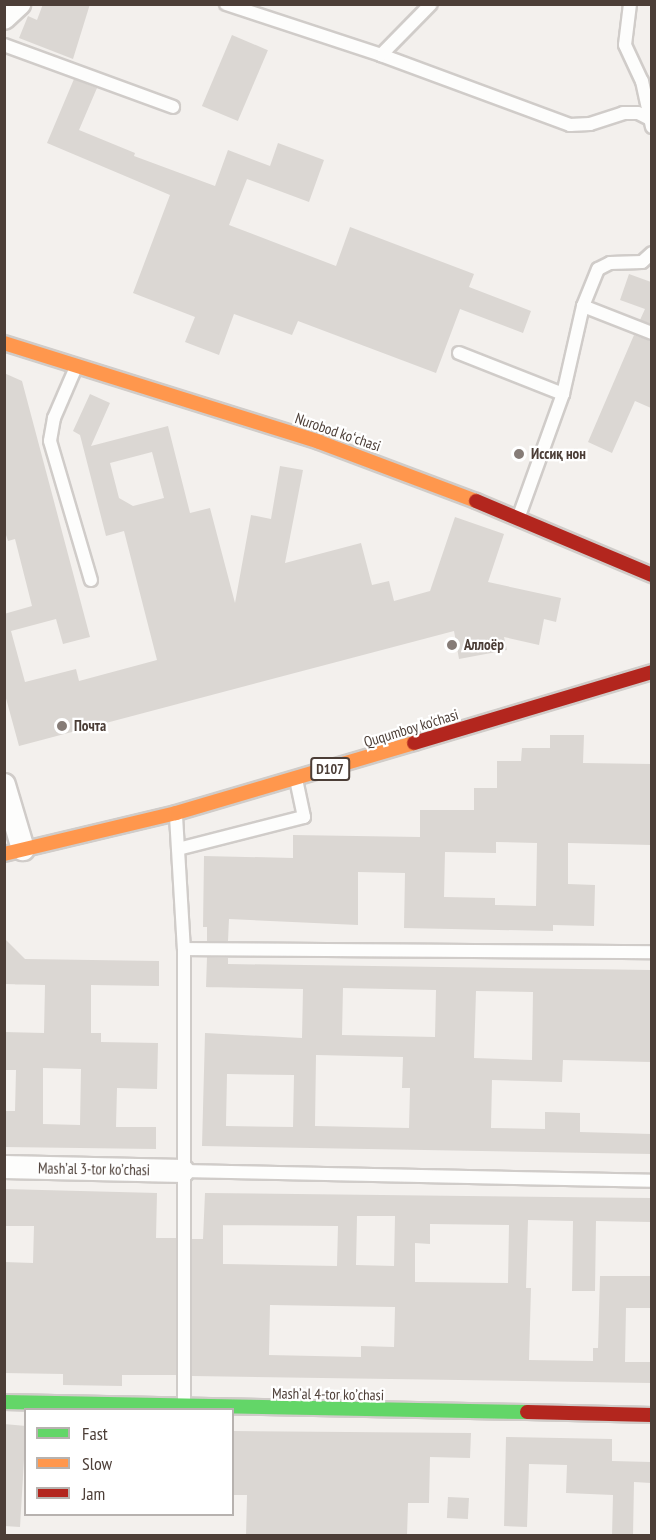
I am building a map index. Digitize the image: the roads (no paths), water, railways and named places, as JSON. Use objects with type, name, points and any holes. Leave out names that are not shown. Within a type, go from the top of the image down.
[{"type":"street","points":[[4,18],[19,4]]},
{"type":"street","name":"Nurobod koʻchasi","points":[[4,343],[319,442],[518,517],[651,575]]},
{"type":"street","name":"Ququmboy ko'chasi","points":[[14,852],[176,813],[651,672]]},
{"type":"street","points":[[4,785],[14,852]]},
{"type":"street","name":"Mashʼal 3-tor koʼchasi","points":[[4,1167],[183,1172]]},
{"type":"street","name":"Mashʼal 4-tor koʼchasi","points":[[4,1402],[184,1408]]},
{"type":"street","name":"Mashʼal 4-tor koʼchasi","points":[[234,1409],[651,1414]]},
{"type":"lane","points":[[226,4],[381,55],[570,125],[590,124],[623,113],[638,113],[650,123]]},
{"type":"lane","points":[[381,55],[431,4]]},
{"type":"lane","points":[[630,4],[625,45],[644,88],[650,123]]},
{"type":"lane","points":[[4,45],[173,107]]},
{"type":"lane","points":[[518,517],[563,394],[583,306],[598,269],[610,263],[642,262],[651,253]]},
{"type":"lane","points":[[583,306],[651,333]]},
{"type":"lane","points":[[459,353],[563,394]]},
{"type":"lane","points":[[76,366],[54,418],[50,441],[91,580]]},
{"type":"lane","points":[[178,849],[304,817],[296,778]]},
{"type":"lane","points":[[176,813],[184,948],[184,1408]]},
{"type":"lane","points":[[184,948],[651,952]]},
{"type":"lane","points":[[183,1172],[651,1181]]},
{"type":"place","name":"Иссиқ нон","points":[[519,454]]},
{"type":"place","name":"Аллоёр","points":[[452,645]]},
{"type":"place","name":"Почта","points":[[62,726]]}]
